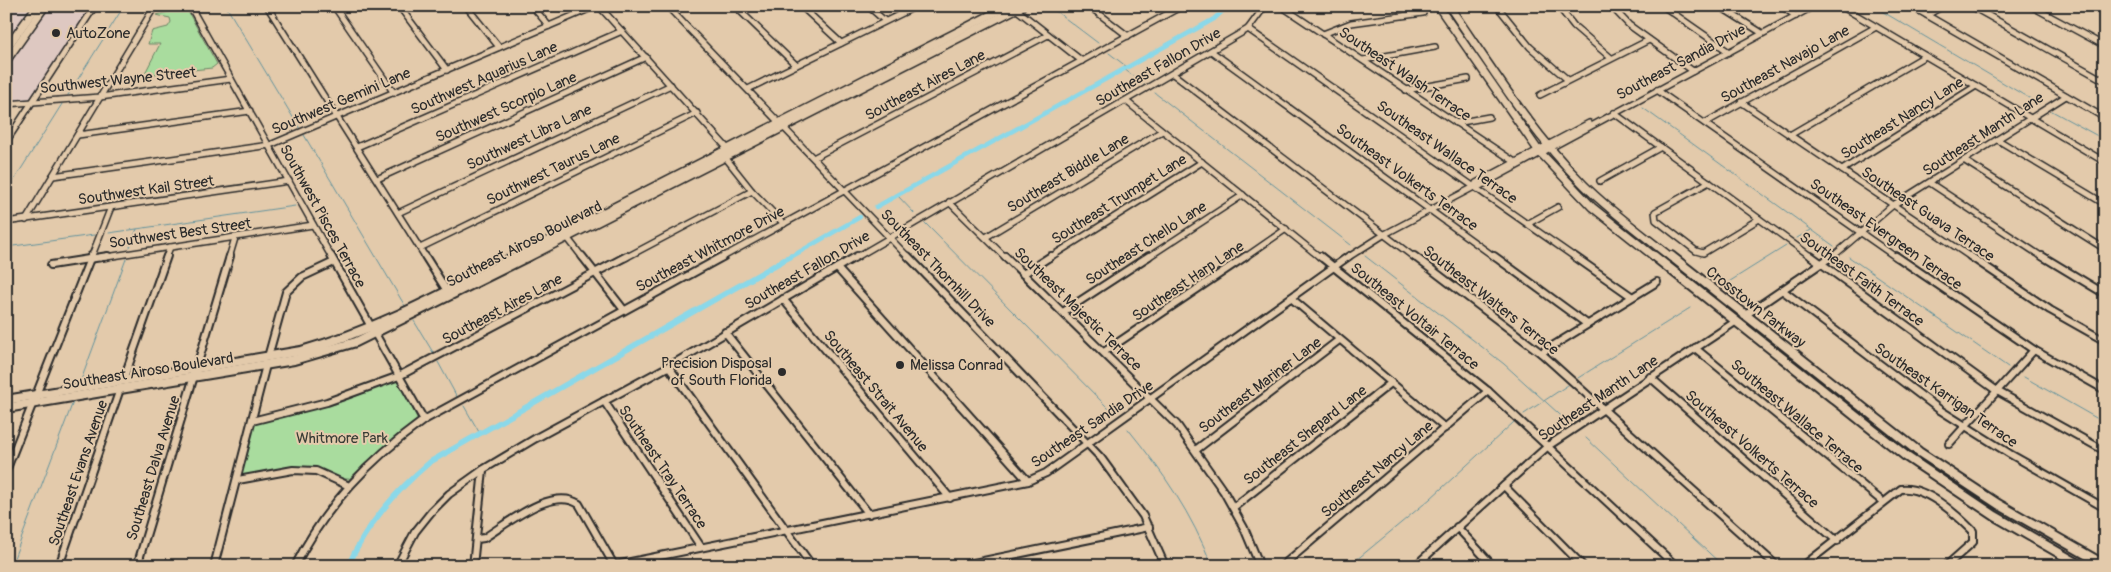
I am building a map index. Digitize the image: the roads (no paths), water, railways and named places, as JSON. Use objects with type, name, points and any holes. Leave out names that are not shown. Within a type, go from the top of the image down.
[{"type":"main road","points":[[6,49],[37,6]]},
{"type":"main road","points":[[6,61],[45,6]]},
{"type":"main road","name":"Southeast Airoso Boulevard","points":[[6,400],[35,399],[267,361],[373,332],[725,157],[1008,6]]},
{"type":"main road","name":"Crosstown Parkway","points":[[1438,6],[1540,152],[1592,207],[1893,447],[1959,493],[2082,566]]},
{"type":"main road","name":"Crosstown Parkway","points":[[1449,6],[1549,147],[1608,208],[1919,452],[1963,482],[2105,565]]},
{"type":"main road","name":"Southeast Airoso Boulevard","points":[[566,235],[728,149],[783,125],[1016,7]]},
{"type":"main road","name":"Southeast Airoso Boulevard","points":[[373,332],[447,291],[479,278]]},
{"type":"main road","points":[[1833,400],[1838,395],[1846,396]]},
{"type":"main road","name":"Southeast Airoso Boulevard","points":[[6,408],[35,399]]},
{"type":"street","points":[[6,142],[95,6]]},
{"type":"street","points":[[26,220],[156,6]]},
{"type":"street","name":"Southwest Pisces Terrace","points":[[190,6],[424,420]]},
{"type":"street","points":[[267,6],[447,291]]},
{"type":"street","points":[[334,6],[394,93]]},
{"type":"street","points":[[399,6],[448,70]]},
{"type":"street","points":[[466,6],[499,48]]},
{"type":"street","points":[[532,6],[549,26]]},
{"type":"street","points":[[597,6],[646,57],[728,149]]},
{"type":"street","name":"Southwest Gemini Lane","points":[[53,176],[270,145],[597,6]]},
{"type":"street","name":"Southeast Thornhill Drive","points":[[667,6],[890,235],[1118,476],[1137,504],[1165,566]]},
{"type":"street","points":[[735,6],[796,65]]},
{"type":"street","points":[[801,6],[841,43]]},
{"type":"street","points":[[868,6],[885,21]]},
{"type":"street","points":[[748,88],[917,6]]},
{"type":"street","points":[[1089,6],[1128,36]]},
{"type":"street","points":[[1094,10],[1101,6]]},
{"type":"street","name":"Southeast Whitmore Drive","points":[[295,566],[326,511],[347,484],[388,446],[424,420],[1182,6]]},
{"type":"street","name":"Southeast Fallon Drive","points":[[397,566],[404,549],[424,519],[446,496],[483,470],[668,366],[838,268],[890,235],[1173,74],[1248,29],[1265,6]]},
{"type":"street","points":[[1497,6],[1530,47],[1568,80]]},
{"type":"street","points":[[1558,6],[1574,26],[1611,58]]},
{"type":"street","points":[[1611,6],[1629,25],[1693,71]]},
{"type":"street","points":[[1664,6],[1728,52]]},
{"type":"street","points":[[1719,6],[1762,33]]},
{"type":"street","points":[[1781,6],[1796,16]]},
{"type":"street","name":"Southeast Sandia Drive","points":[[612,565],[950,498],[1028,481],[1046,473],[1089,444],[1332,267],[1385,234],[1474,187],[1480,186],[1549,147],[1814,6]]},
{"type":"street","points":[[1841,6],[2105,162]]},
{"type":"street","points":[[1911,6],[2105,118]]},
{"type":"street","points":[[1927,16],[1943,6]]},
{"type":"street","points":[[1972,6],[2105,81]]},
{"type":"street","points":[[2031,6],[2105,46]]},
{"type":"street","points":[[2092,6],[2105,13]]},
{"type":"street","points":[[1016,7],[1082,61]]},
{"type":"street","name":"Southeast Walsh Terrace","points":[[1285,7],[1515,162]]},
{"type":"street","points":[[1323,34],[1351,23],[1423,13]]},
{"type":"street","name":"Southeast Navajo Lane","points":[[1705,123],[1876,27]]},
{"type":"street","name":"Southeast Wallace Terrace","points":[[1248,29],[1474,187],[1529,223],[1631,296]]},
{"type":"street","name":"Southwest Aquarius Lane","points":[[356,147],[622,31]]},
{"type":"street","name":"Southeast Aires Lane","points":[[814,157],[1048,35]]},
{"type":"street","points":[[1540,95],[1649,40]]},
{"type":"street","points":[[1362,60],[1435,47]]},
{"type":"street","name":"Southeast Volkerts Terrace","points":[[1211,51],[1587,324]]},
{"type":"street","points":[[1790,135],[1925,56]]},
{"type":"street","name":"Southwest Scorpio Lane","points":[[377,179],[646,57]]},
{"type":"street","name":"Southeast Walters Terrace","points":[[1173,74],[1541,353],[1777,566]]},
{"type":"street","name":"Southwest Wayne Street","points":[[6,104],[100,97],[231,79]]},
{"type":"street","points":[[1406,90],[1468,79]]},
{"type":"street","name":"Southwest Libra Lane","points":[[398,213],[671,85]]},
{"type":"street","name":"Southeast Nancy Lane","points":[[1842,170],[1976,86]]},
{"type":"street","name":"Southeast Evergreen Terrace","points":[[1657,90],[2034,350],[2105,390]]},
{"type":"street","name":"Southeast Manth Lane","points":[[1744,316],[1822,265],[1893,205],[2066,96]]},
{"type":"street","name":"Southeast Voltair Terrace","points":[[1126,100],[1162,131],[1488,391],[1676,566]]},
{"type":"street","name":"Southeast Guava Terrace","points":[[1740,102],[2050,310],[2105,341]]},
{"type":"street","points":[[78,135],[250,111]]},
{"type":"street","name":"Southwest Taurus Lane","points":[[420,248],[697,113]]},
{"type":"street","name":"Southeast Faith Terrace","points":[[1614,113],[1997,390],[2105,451]]},
{"type":"street","points":[[1456,123],[1489,117]]},
{"type":"street","name":"Southeast Biddle Lane","points":[[986,237],[1162,131]]},
{"type":"street","points":[[1998,140],[2105,204]]},
{"type":"street","points":[[1600,181],[1661,147]]},
{"type":"street","name":"Southeast Sandia Drive","points":[[1474,187],[1476,183],[1515,162],[1540,152]]},
{"type":"street","points":[[725,157],[752,191],[784,224]]},
{"type":"street","points":[[1965,161],[2105,249]]},
{"type":"street","name":"Southeast Trumpet Lane","points":[[1023,274],[1202,162]]},
{"type":"street","name":"Southwest Kail Street","points":[[6,222],[289,181]]},
{"type":"street","points":[[1709,182],[1655,212],[1656,220],[1696,252],[1703,253],[1759,219]]},
{"type":"street","points":[[1930,183],[2071,275],[2105,294]]},
{"type":"street","name":"Southeast Aires Lane","points":[[252,421],[292,413],[350,397],[399,376],[752,191]]},
{"type":"street","name":"Southeast Chello Lane","points":[[1063,312],[1243,195]]},
{"type":"street","name":"Southeast Majestic Terrace","points":[[949,202],[1104,352],[1197,449],[1234,507],[1260,566]]},
{"type":"street","points":[[1529,223],[1558,207]]},
{"type":"street","points":[[6,471],[111,208]]},
{"type":"street","name":"Southwest Best Street","points":[[51,265],[314,226]]},
{"type":"street","name":"Southeast Harp Lane","points":[[1104,352],[1286,229]]},
{"type":"street","points":[[566,235],[624,310]]},
{"type":"street","name":"Southeast Dalva Avenue","points":[[137,566],[235,238]]},
{"type":"street","name":"Southeast Evans Avenue","points":[[59,566],[170,247]]},
{"type":"street","points":[[214,566],[286,292],[290,285],[302,276],[334,262]]},
{"type":"street","points":[[838,268],[1028,481]]},
{"type":"street","points":[[1541,353],[1631,296],[1657,282]]},
{"type":"street","name":"Southeast Karrigan Terrace","points":[[1782,290],[1918,394],[1964,426],[2015,458],[2105,508]]},
{"type":"street","points":[[1291,298],[1445,428]]},
{"type":"street","name":"Southeast Strait Avenue","points":[[783,299],[950,498]]},
{"type":"street","name":"Southeast Manth Lane","points":[[1415,566],[1548,446],[1735,322]]},
{"type":"street","points":[[725,332],[869,514]]},
{"type":"street","name":"Southeast Mariner Lane","points":[[1197,449],[1339,340]]},
{"type":"street","name":"Southeast Wallace Terrace","points":[[1695,348],[1883,502]]},
{"type":"street","points":[[1948,444],[2034,350]]},
{"type":"street","points":[[668,366],[788,530],[812,566]]},
{"type":"street","name":"Southeast Volkerts Terrace","points":[[1650,377],[1837,541]]},
{"type":"street","name":"Southeast Shepard Lane","points":[[1234,507],[1391,383]]},
{"type":"street","name":"Southeast Nancy Lane","points":[[1282,566],[1488,391]]},
{"type":"street","name":"Southeast Tray Terrace","points":[[604,401],[701,547]]},
{"type":"street","points":[[238,480],[301,470],[316,471],[347,484]]},
{"type":"street","points":[[474,566],[483,470]]},
{"type":"street","points":[[1504,486],[1582,566]]},
{"type":"street","points":[[1802,566],[1837,541],[1883,502],[1906,487],[1916,489],[1966,523],[1975,536],[1973,542],[1946,566]]},
{"type":"street","points":[[477,539],[484,538],[549,500],[560,496],[576,501],[612,565]]},
{"type":"street","points":[[959,566],[1149,527]]},
{"type":"street","points":[[1457,527],[1493,566]]},
{"type":"waterway","points":[[68,95],[124,6]]},
{"type":"waterway","points":[[226,6],[300,129]]},
{"type":"waterway","points":[[1049,6],[1098,43]]},
{"type":"waterway","points":[[876,207],[1214,19],[1228,6]]},
{"type":"waterway","points":[[1873,6],[2039,104]]},
{"type":"waterway","points":[[1109,53],[1127,67]]},
{"type":"waterway","points":[[1124,69],[1144,84]]},
{"type":"waterway","points":[[1155,93],[1351,245]]},
{"type":"waterway","points":[[6,193],[62,104]]},
{"type":"waterway","points":[[1643,108],[1834,246]]},
{"type":"waterway","points":[[2052,111],[2105,140]]},
{"type":"waterway","points":[[304,135],[405,306]]},
{"type":"waterway","points":[[898,196],[914,213]]},
{"type":"waterway","points":[[109,233],[295,206]]},
{"type":"waterway","points":[[789,258],[860,217]]},
{"type":"waterway","points":[[925,223],[1112,412]]},
{"type":"waterway","points":[[130,247],[137,229]]},
{"type":"waterway","points":[[1797,238],[1811,230]]},
{"type":"waterway","points":[[6,247],[94,235]]},
{"type":"waterway","points":[[1727,283],[1786,246]]},
{"type":"waterway","points":[[348,566],[364,536],[383,509],[430,462],[791,256]]},
{"type":"waterway","points":[[1365,256],[1504,364],[1544,401]]},
{"type":"waterway","points":[[1849,257],[2008,367]]},
{"type":"waterway","points":[[80,383],[126,259]]},
{"type":"waterway","points":[[1578,378],[1690,308]]},
{"type":"waterway","points":[[414,321],[434,354]]},
{"type":"waterway","points":[[438,362],[457,397]]},
{"type":"waterway","points":[[2024,377],[2105,423]]},
{"type":"waterway","points":[[1544,401],[1568,385]]},
{"type":"waterway","points":[[1524,414],[1544,401]]},
{"type":"waterway","points":[[1544,401],[1569,423]]},
{"type":"waterway","points":[[11,566],[73,402]]},
{"type":"waterway","points":[[464,406],[479,432]]},
{"type":"waterway","points":[[1349,566],[1430,499],[1514,422]]},
{"type":"waterway","points":[[1128,429],[1176,494],[1212,566]]},
{"type":"waterway","points":[[1586,438],[1723,566]]},
{"type":"place","name":"AutoZone","points":[[56,33]]},
{"type":"place","name":"Melissa Conrad","points":[[900,365]]},
{"type":"place","name":"Precision Disposal of South Florida","points":[[782,372]]},
{"type":"park label","name":"Whitmore Park","points":[[342,438]]}]
